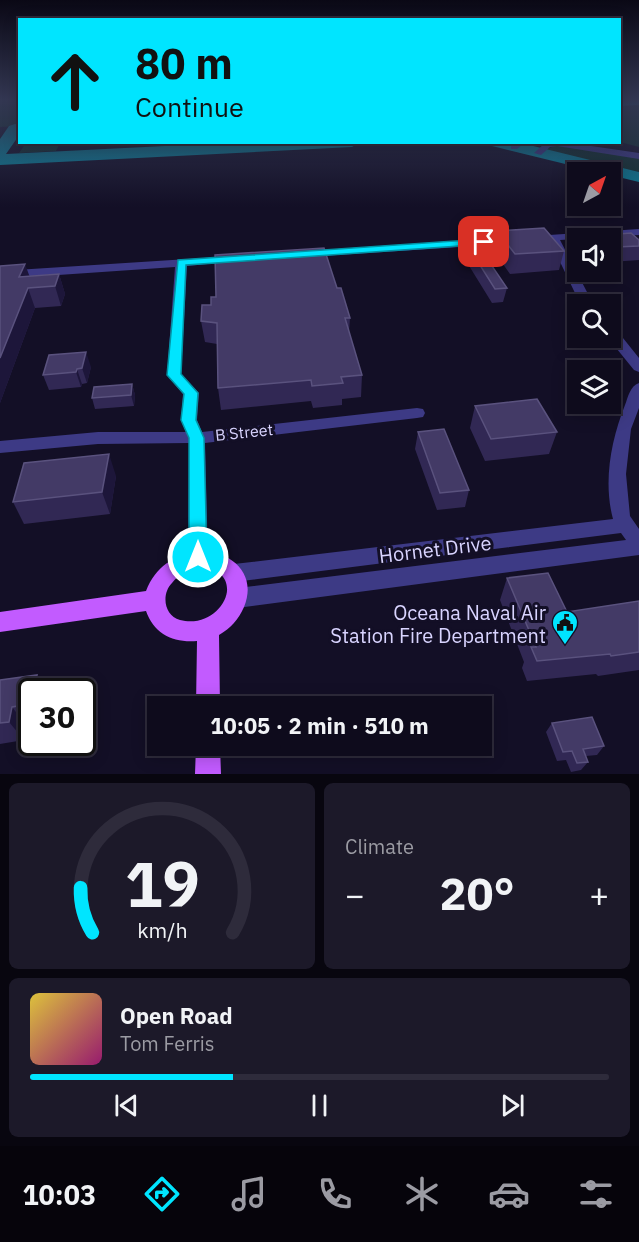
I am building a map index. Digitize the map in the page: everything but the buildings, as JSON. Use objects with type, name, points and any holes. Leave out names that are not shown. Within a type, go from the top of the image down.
[{"type":"main road","points":[[198,557],[219,560],[234,573],[238,585],[237,598],[227,616],[208,629],[195,633],[170,628],[161,621],[153,600],[156,587],[163,576],[178,563],[198,557]]},
{"type":"main road","points":[[0,622],[153,600]]},
{"type":"main road","points":[[208,629],[208,696]]},
{"type":"main road","points":[[208,756],[208,774]]},
{"type":"street","points":[[538,153],[548,145],[557,144],[639,156]]},
{"type":"street","points":[[290,255],[639,232]]},
{"type":"street","points":[[554,237],[582,294]]},
{"type":"street","points":[[0,275],[246,258]]},
{"type":"street","points":[[181,263],[174,375],[191,393],[189,420],[197,438],[198,557]]},
{"type":"street","points":[[621,344],[639,367]]},
{"type":"street","points":[[639,388],[623,429],[617,474],[621,517],[639,546]]},
{"type":"street","name":"B Street","points":[[0,447],[111,436],[160,435],[197,438],[417,413]]},
{"type":"street","name":"Hornet Drive","points":[[234,573],[626,525]]},
{"type":"street","name":"Hornet Drive","points":[[237,598],[639,546]]},
{"type":"green space","points":[[621,135],[639,135],[639,147],[621,142]]},
{"type":"green space","points":[[25,144],[60,144],[56,151],[19,153]]},
{"type":"green space","points":[[557,145],[639,158],[639,172],[621,168],[621,162],[596,162],[545,150]]},
{"type":"taxiway","points":[[0,151],[11,135]]},
{"type":"taxiway","points":[[0,160],[313,144]]},
{"type":"taxiway","points":[[502,144],[639,177]]},
{"type":"place","name":"Oceana Naval Air Station Fire Department","points":[[565,646]]},
{"type":"route","points":[[198,557],[197,438],[189,420],[191,393],[174,375],[181,263],[484,242]]}]
